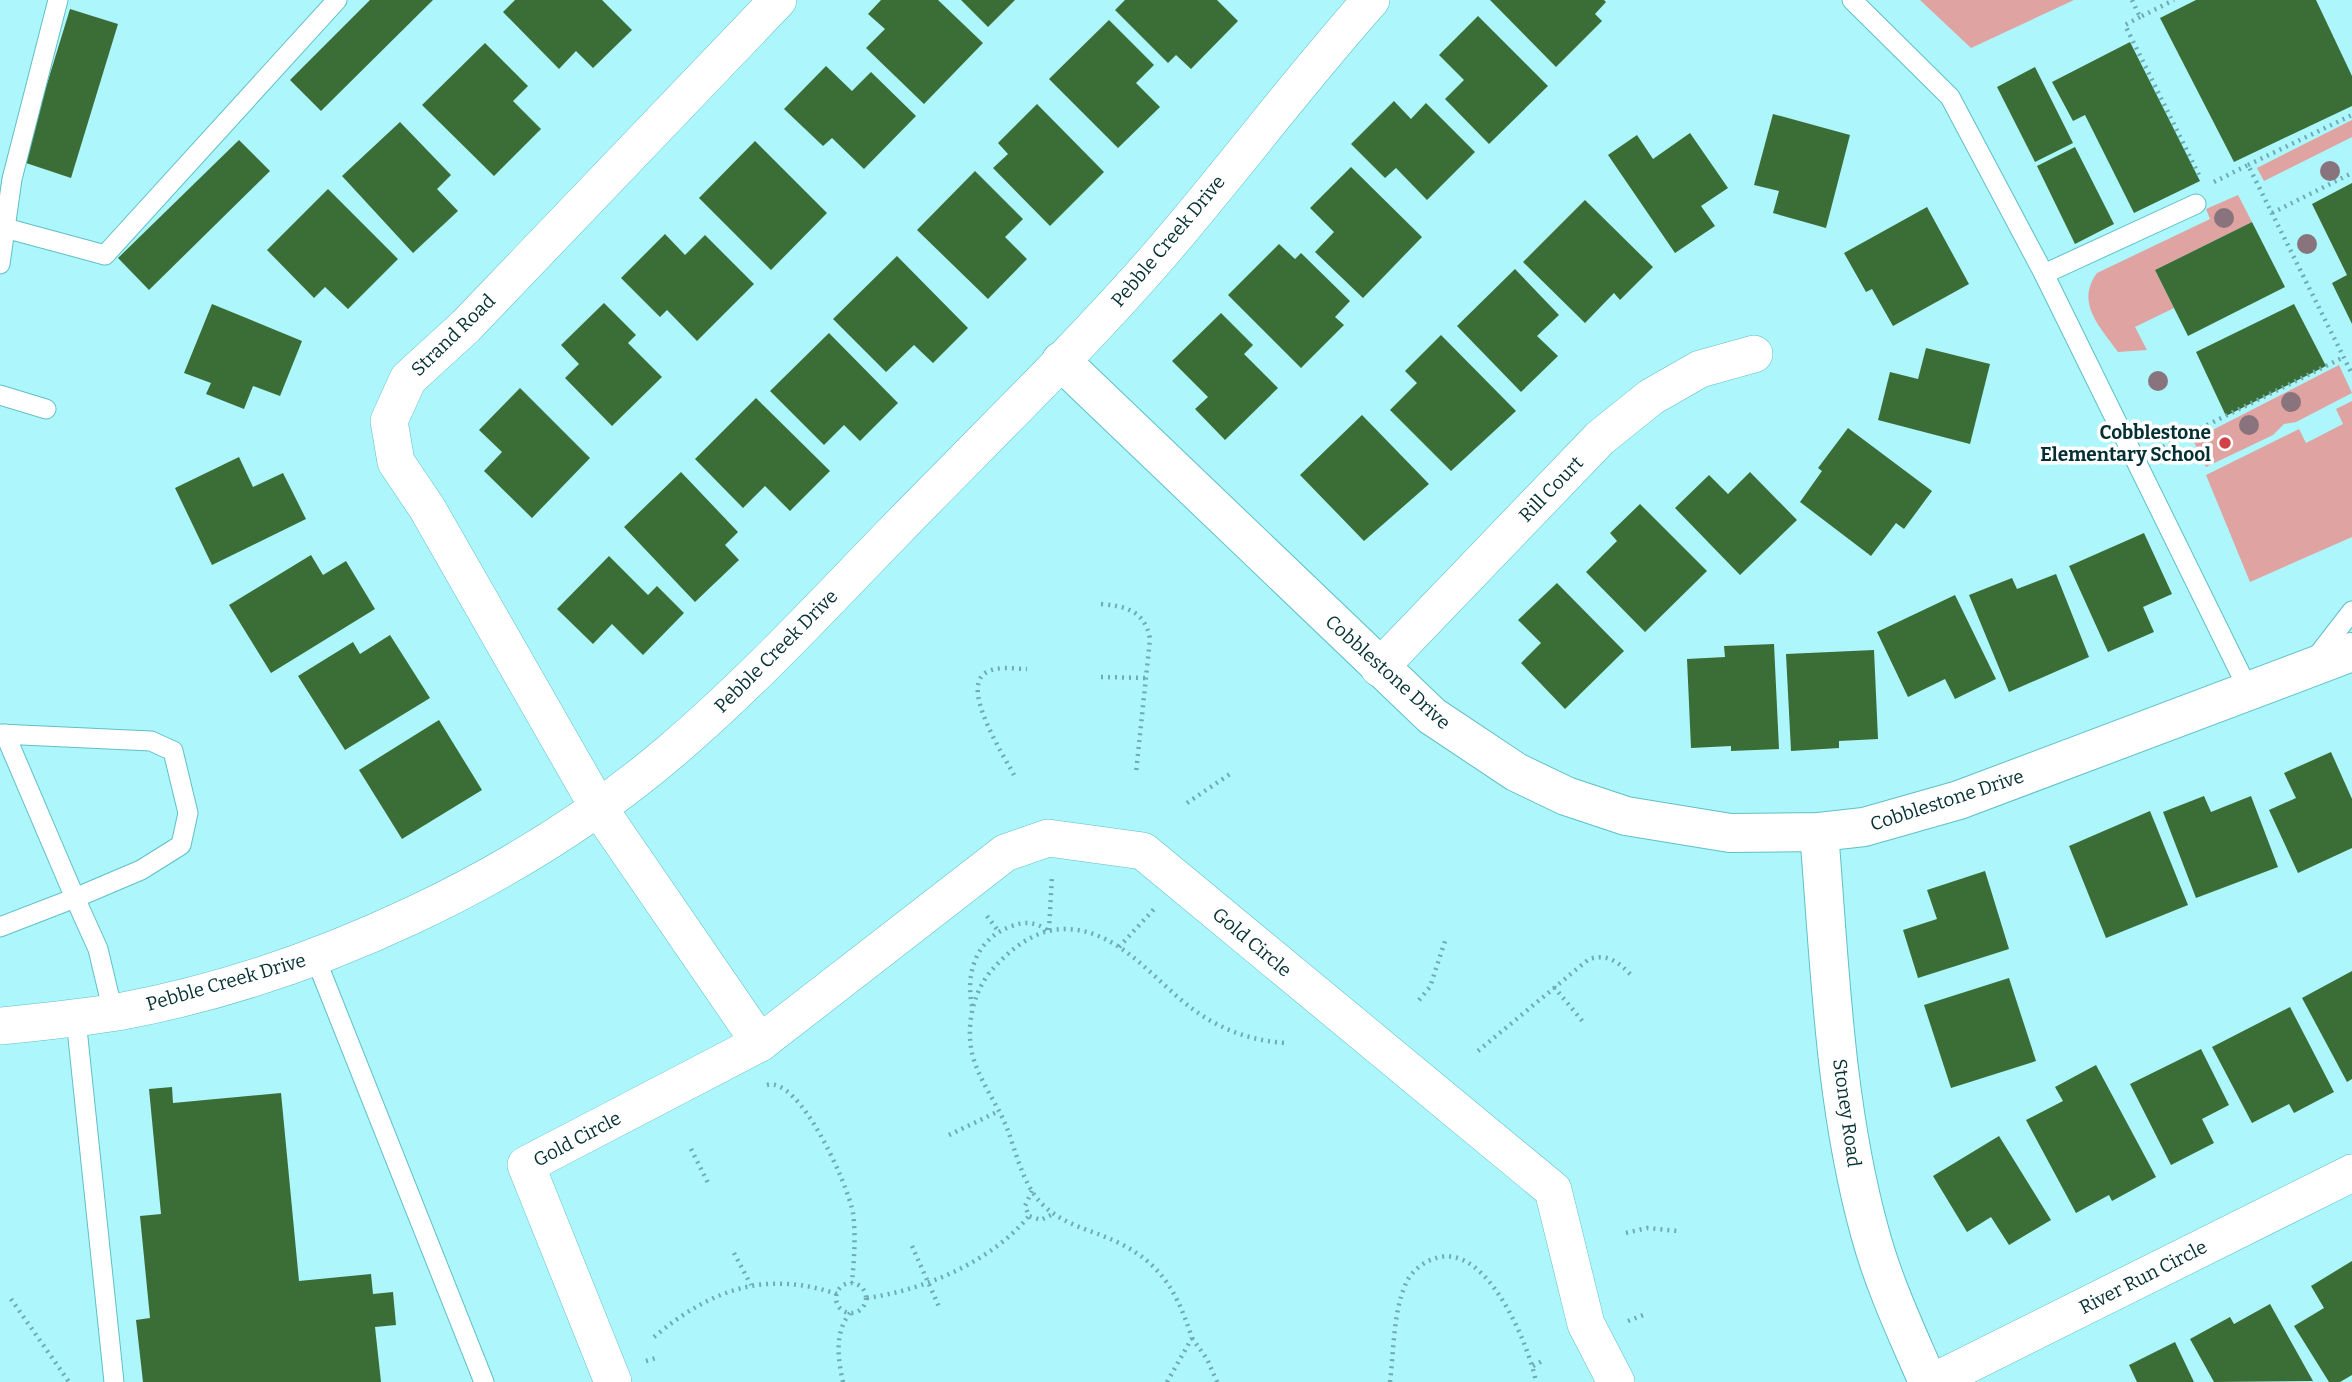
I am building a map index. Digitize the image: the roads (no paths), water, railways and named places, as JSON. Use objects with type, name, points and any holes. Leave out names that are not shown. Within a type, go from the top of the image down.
[{"type":"street","name":"Strand Road","points":[[598,807],[427,508],[396,463],[388,421],[408,379],[466,326],[778,0]]},
{"type":"street","name":"Pebble Creek Drive","points":[[0,1026],[76,1019],[113,1012],[231,985],[315,957],[463,889],[598,807],[668,754],[770,659],[1060,361],[1159,255],[1273,113],[1371,0]]},
{"type":"street","name":"Rill Court","points":[[1379,668],[1600,438],[1651,397],[1700,369],[1754,355]]},
{"type":"street","name":"Cobblestone Drive","points":[[1060,361],[1432,716],[1516,772],[1566,796],[1626,816],[1730,833],[1819,832],[1871,825],[1959,800],[2352,652]]},
{"type":"street","points":[[598,807],[760,1043]]},
{"type":"street","name":"Stoney Road","points":[[1819,832],[1839,1063],[1856,1177],[1870,1235],[1895,1307],[1931,1382]]},
{"type":"street","name":"Gold Circle","points":[[613,1382],[526,1165],[760,1043],[1005,852],[1054,839],[1143,852],[1553,1190],[1586,1324],[1616,1382]]},
{"type":"street","name":"River Run Circle","points":[[1931,1382],[2352,1173]]},
{"type":"lane","points":[[0,264],[12,180],[58,0]]},
{"type":"lane","points":[[5,228],[105,255],[337,0]]},
{"type":"lane","points":[[1853,0],[1950,97],[2044,274],[2249,691]]},
{"type":"lane","points":[[2044,274],[2196,204]]},
{"type":"lane","points":[[0,395],[46,409]]},
{"type":"lane","points":[[2307,669],[2352,611]]},
{"type":"lane","points":[[0,927],[75,898],[141,870],[181,845],[188,813],[173,751],[151,741],[2,734],[75,898],[98,949],[113,1012]]},
{"type":"lane","points":[[315,957],[484,1382]]},
{"type":"lane","points":[[76,1019],[114,1382]]},
{"type":"place","name":"Cobblestone Elementary School","points":[[2225,443]]}]
